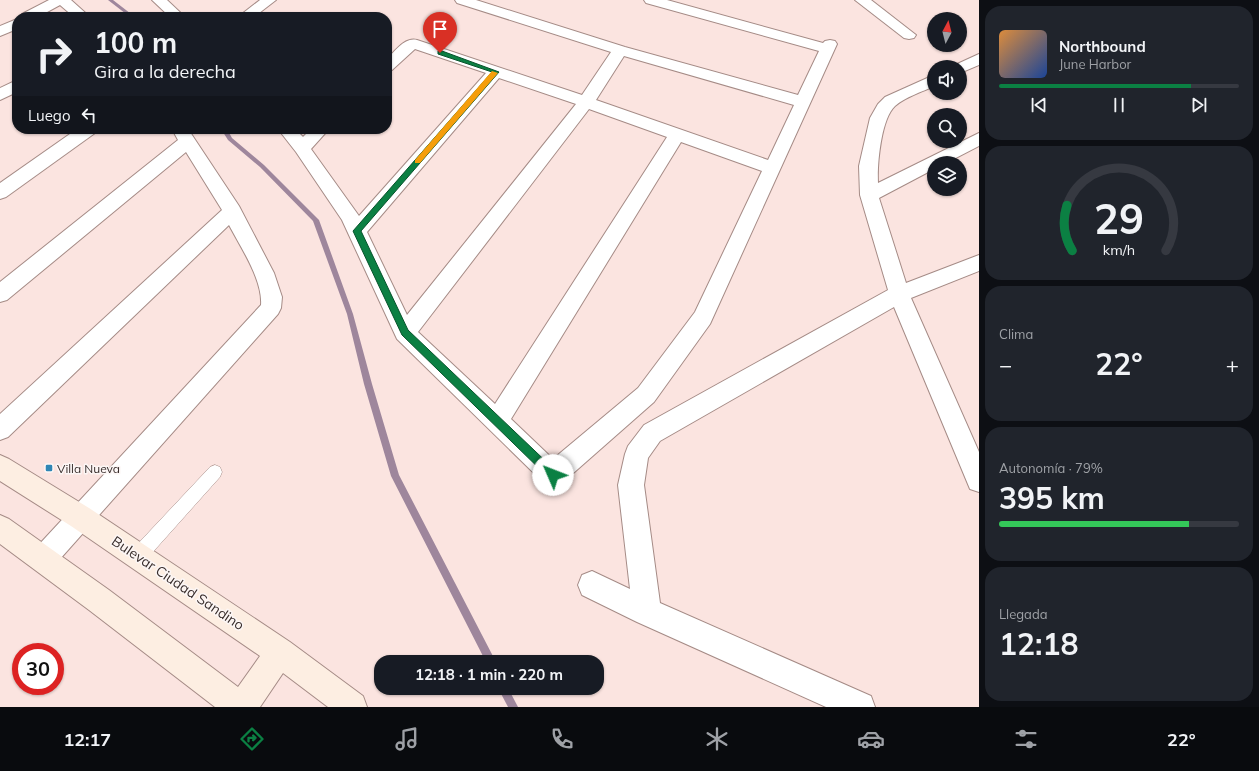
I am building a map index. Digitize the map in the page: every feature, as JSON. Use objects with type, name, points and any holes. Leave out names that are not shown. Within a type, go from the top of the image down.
[{"type":"street","points":[[37,12],[58,0]]},
{"type":"street","points":[[62,0],[77,12]]},
{"type":"street","points":[[159,0],[172,12]]},
{"type":"street","points":[[252,12],[269,0]]},
{"type":"street","points":[[462,0],[620,50],[803,102]]},
{"type":"street","points":[[290,134],[302,148],[350,217],[405,333],[553,475],[646,395],[703,318],[829,47],[651,0]]},
{"type":"street","points":[[862,0],[909,35]]},
{"type":"street","points":[[0,32],[12,26]]},
{"type":"street","points":[[392,62],[412,43],[586,102],[772,168]]},
{"type":"street","points":[[405,333],[586,102],[620,50]]},
{"type":"street","points":[[967,65],[979,59]]},
{"type":"street","points":[[356,231],[496,72]]},
{"type":"street","points":[[927,83],[891,101],[884,108],[878,118],[868,166],[870,195],[899,294],[979,480]]},
{"type":"street","points":[[0,95],[12,87]]},
{"type":"street","points":[[0,192],[7,178],[80,134]]},
{"type":"street","points":[[302,148],[317,134]]},
{"type":"street","points":[[497,421],[677,134]]},
{"type":"street","points":[[0,294],[184,135],[232,211],[264,273],[272,297],[271,308],[43,559]]},
{"type":"street","points":[[870,195],[979,139]]},
{"type":"street","points":[[0,429],[232,211]]},
{"type":"street","points":[[647,612],[630,485],[637,454],[652,433],[899,294],[979,263]]},
{"type":"street","name":"Bulevar Ciudad Sandino","points":[[0,467],[80,517],[280,652],[352,707]]},
{"type":"street","points":[[0,528],[241,707],[280,652]]},
{"type":"street","points":[[592,585],[647,612],[860,707]]},
{"type":"lane","points":[[138,556],[215,472]]},
{"type":"waterway","points":[[110,0],[126,12]]},
{"type":"waterway","points":[[227,134],[230,139],[262,166],[316,220],[350,314],[368,384],[395,476],[487,655]]},
{"type":"waterway","points":[[507,695],[513,707]]},
{"type":"slow traffic","points":[[417,161],[495,73]]},
{"type":"place","name":"Villa Nueva","points":[[49,468]]},
{"type":"route","points":[[440,53],[496,72],[356,231],[405,333],[553,475]]}]
